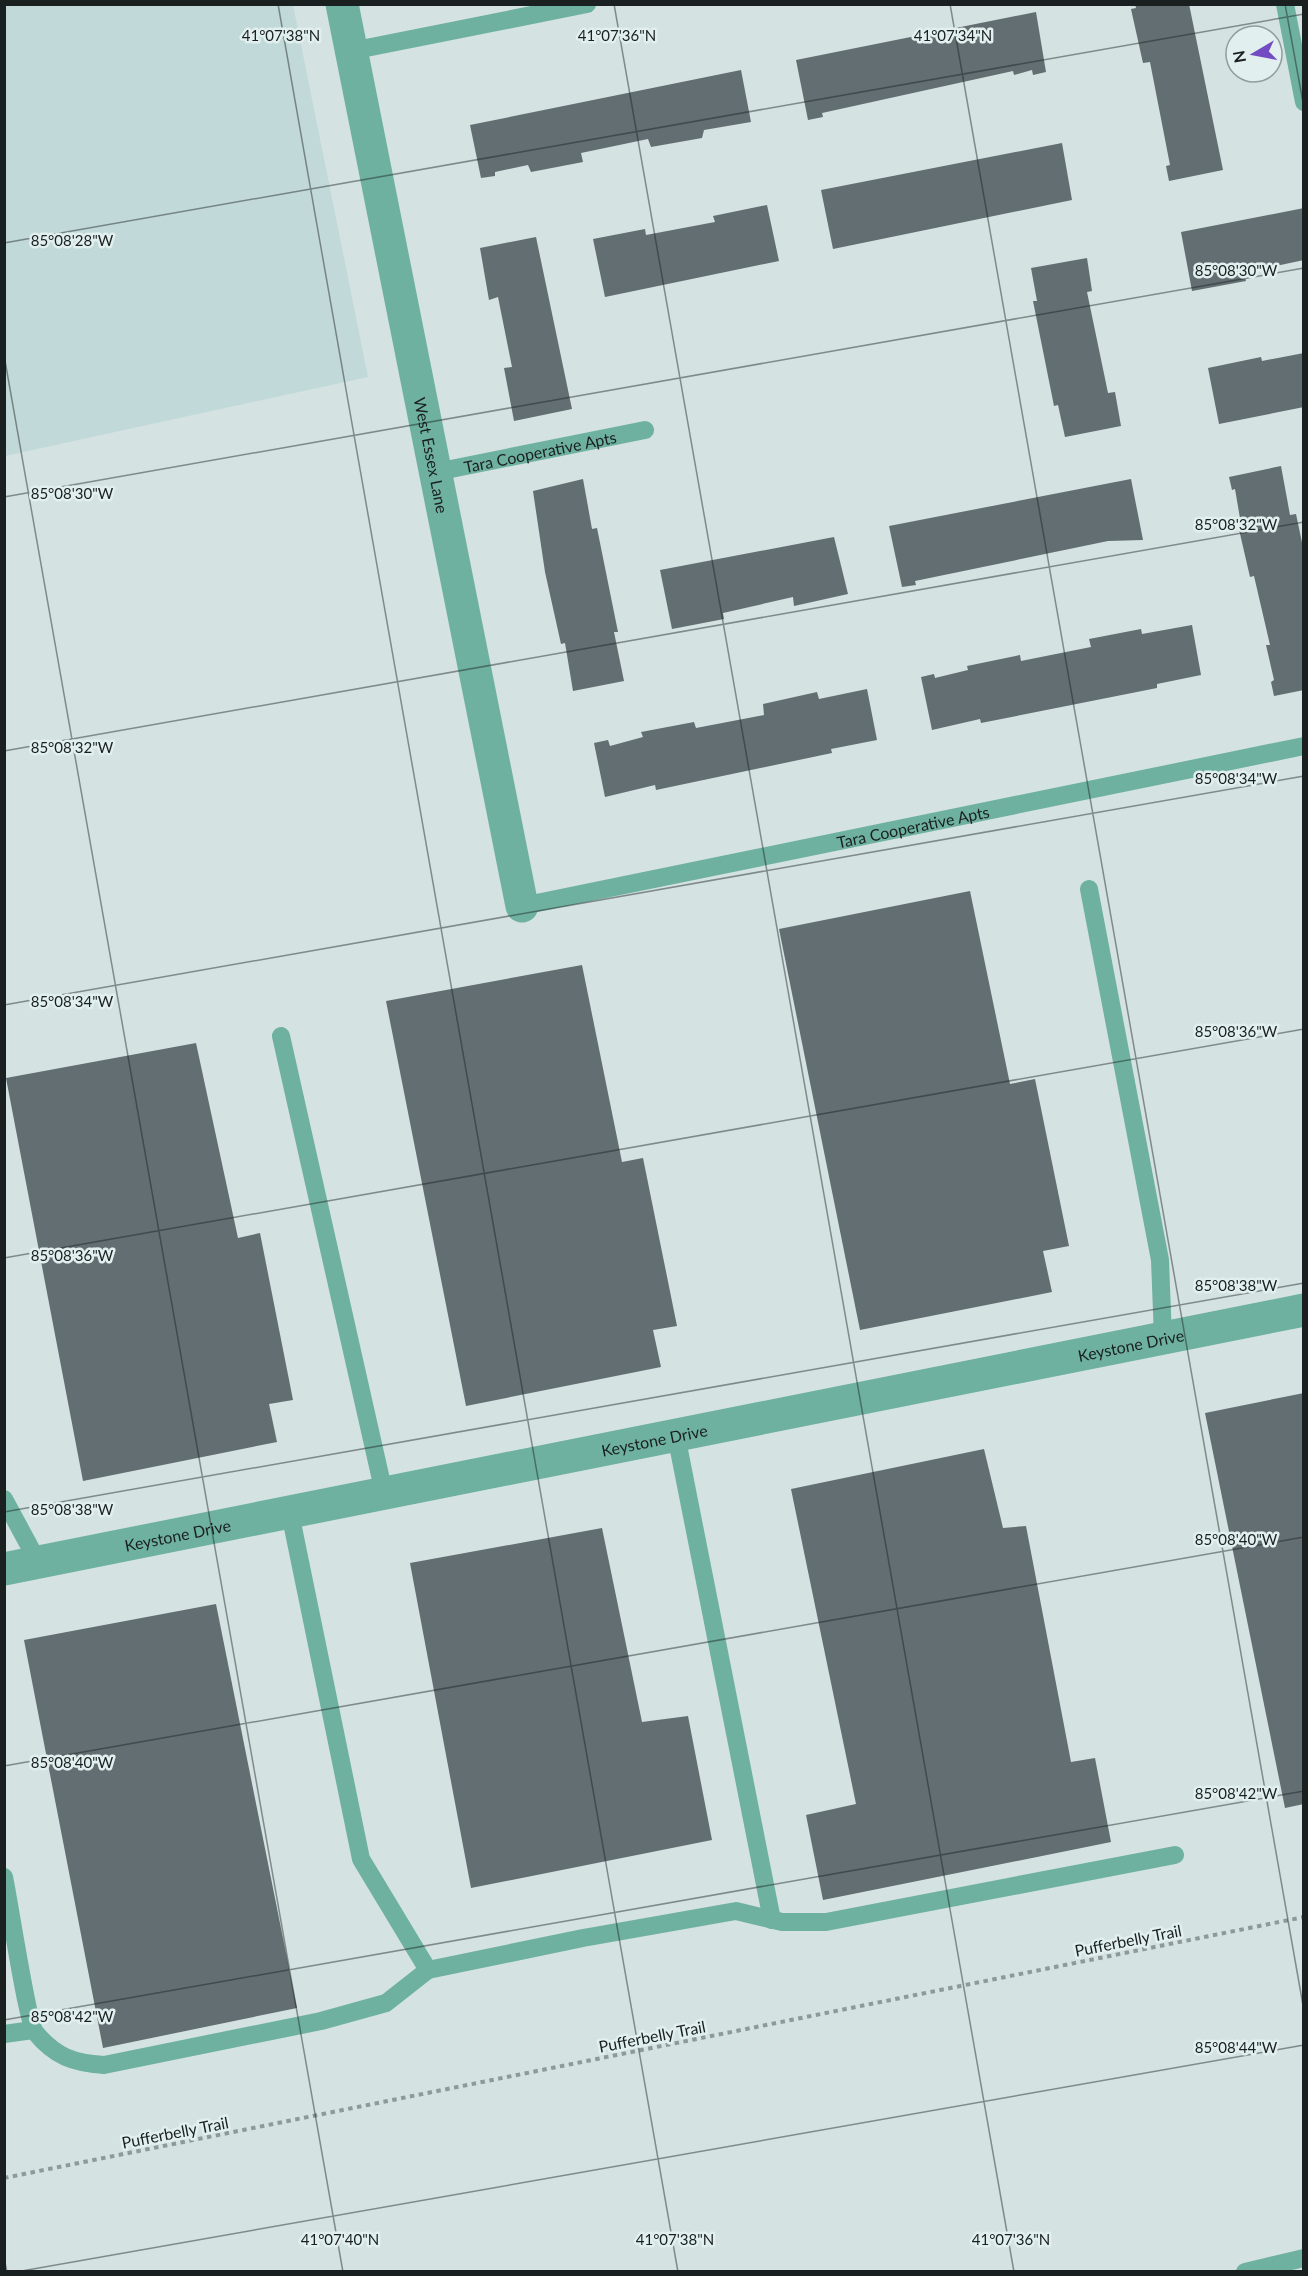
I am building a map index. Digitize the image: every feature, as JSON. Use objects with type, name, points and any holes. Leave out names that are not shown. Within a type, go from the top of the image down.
[{"type":"street","name":"West Essex Lane","points":[[342,4],[522,906]]},
{"type":"street","name":"Keystone Drive","points":[[4,1569],[1304,1310]]},
{"type":"lane","points":[[351,51],[587,4]]},
{"type":"lane","points":[[1285,4],[1304,102]]},
{"type":"lane","name":"Tara Cooperative Apts","points":[[436,472],[645,430]]},
{"type":"lane","name":"Tara Cooperative Apts","points":[[522,906],[1304,746]]},
{"type":"lane","points":[[1089,889],[1160,1260],[1162,1338]]},
{"type":"lane","points":[[281,1036],[384,1493]]},
{"type":"lane","points":[[676,1435],[772,1920]]},
{"type":"lane","points":[[4,1499],[38,1562]]},
{"type":"lane","points":[[290,1513],[361,1859],[428,1970]]},
{"type":"lane","points":[[4,1877],[33,2030],[53,2050],[76,2063],[104,2065],[321,2021],[386,2003],[428,1970],[736,1911],[772,1920],[826,1922],[1175,1855]]},
{"type":"lane","points":[[4,2034],[33,2030]]},
{"type":"lane","points":[[1245,2271],[1304,2258]]},
{"type":"path","name":"Pufferbelly Trail","points":[[4,2178],[1304,1917]]},
{"type":"shaded area","points":[[4,5],[293,5],[368,377],[5,456]]},
{"type":"building","points":[[1135,4],[1189,4],[1223,170],[1169,181],[1166,166],[1170,165],[1150,62],[1143,63],[1131,9],[1136,8]]},
{"type":"building","points":[[1036,12],[1046,72],[1033,75],[1032,70],[1014,75],[1013,71],[822,113],[823,117],[808,120],[796,60]]},
{"type":"building","points":[[741,70],[751,122],[704,130],[702,138],[651,147],[648,139],[581,153],[583,162],[531,172],[528,165],[495,172],[495,176],[481,178],[470,125]]},
{"type":"building","points":[[1062,143],[1072,200],[833,249],[821,190]]},
{"type":"building","points":[[767,205],[779,261],[605,297],[593,239],[645,229],[646,235],[715,222],[713,216]]},
{"type":"building","points":[[1304,208],[1304,260],[1244,273],[1246,281],[1192,291],[1181,232]]},
{"type":"building","points":[[536,237],[572,409],[514,421],[504,368],[512,367],[498,297],[489,300],[480,248]]},
{"type":"building","points":[[1087,258],[1092,291],[1087,292],[1108,393],[1115,392],[1121,426],[1065,437],[1058,405],[1054,406],[1033,301],[1037,301],[1031,268]]},
{"type":"building","points":[[1304,353],[1304,407],[1219,424],[1208,368],[1261,357],[1262,361]]},
{"type":"building","points":[[1281,466],[1290,515],[1296,514],[1304,552],[1304,690],[1274,696],[1271,682],[1274,680],[1266,645],[1270,645],[1254,576],[1250,577],[1238,525],[1241,524],[1235,489],[1232,490],[1229,477]]},
{"type":"building","points":[[583,479],[592,529],[597,528],[618,632],[614,632],[624,681],[573,691],[565,643],[561,644],[545,572],[533,491]]},
{"type":"building","points":[[1131,479],[1143,540],[1108,541],[915,581],[916,585],[902,587],[889,526]]},
{"type":"building","points":[[834,537],[848,594],[794,606],[793,597],[723,613],[724,619],[672,629],[660,570]]},
{"type":"building","points":[[1192,625],[1201,675],[1157,684],[1157,688],[981,723],[980,719],[932,730],[921,677],[934,674],[935,678],[968,670],[967,666],[1020,655],[1021,661],[1091,647],[1089,639],[1141,629],[1142,634]]},
{"type":"building","points":[[867,689],[877,740],[831,749],[832,753],[656,790],[655,785],[605,797],[594,743],[608,740],[610,746],[643,737],[641,732],[694,722],[696,728],[764,715],[763,704],[817,692],[819,699]]},
{"type":"building","points":[[970,891],[1010,1084],[1035,1079],[1069,1246],[1043,1251],[1052,1292],[860,1330],[779,929]]},
{"type":"building","points":[[582,965],[622,1162],[643,1158],[677,1326],[653,1330],[661,1367],[466,1406],[386,1001]]},
{"type":"building","points":[[196,1043],[238,1238],[260,1233],[293,1400],[269,1404],[277,1442],[83,1481],[6,1078]]},
{"type":"building","points":[[1304,1393],[1304,1804],[1285,1808],[1205,1413]]},
{"type":"building","points":[[984,1449],[1003,1528],[1026,1526],[1071,1762],[1095,1758],[1111,1842],[823,1900],[806,1815],[856,1804],[791,1489]]},
{"type":"building","points":[[602,1528],[642,1722],[688,1716],[712,1840],[471,1888],[410,1563]]},
{"type":"building","points":[[216,1604],[297,2008],[103,2048],[24,1640]]}]
